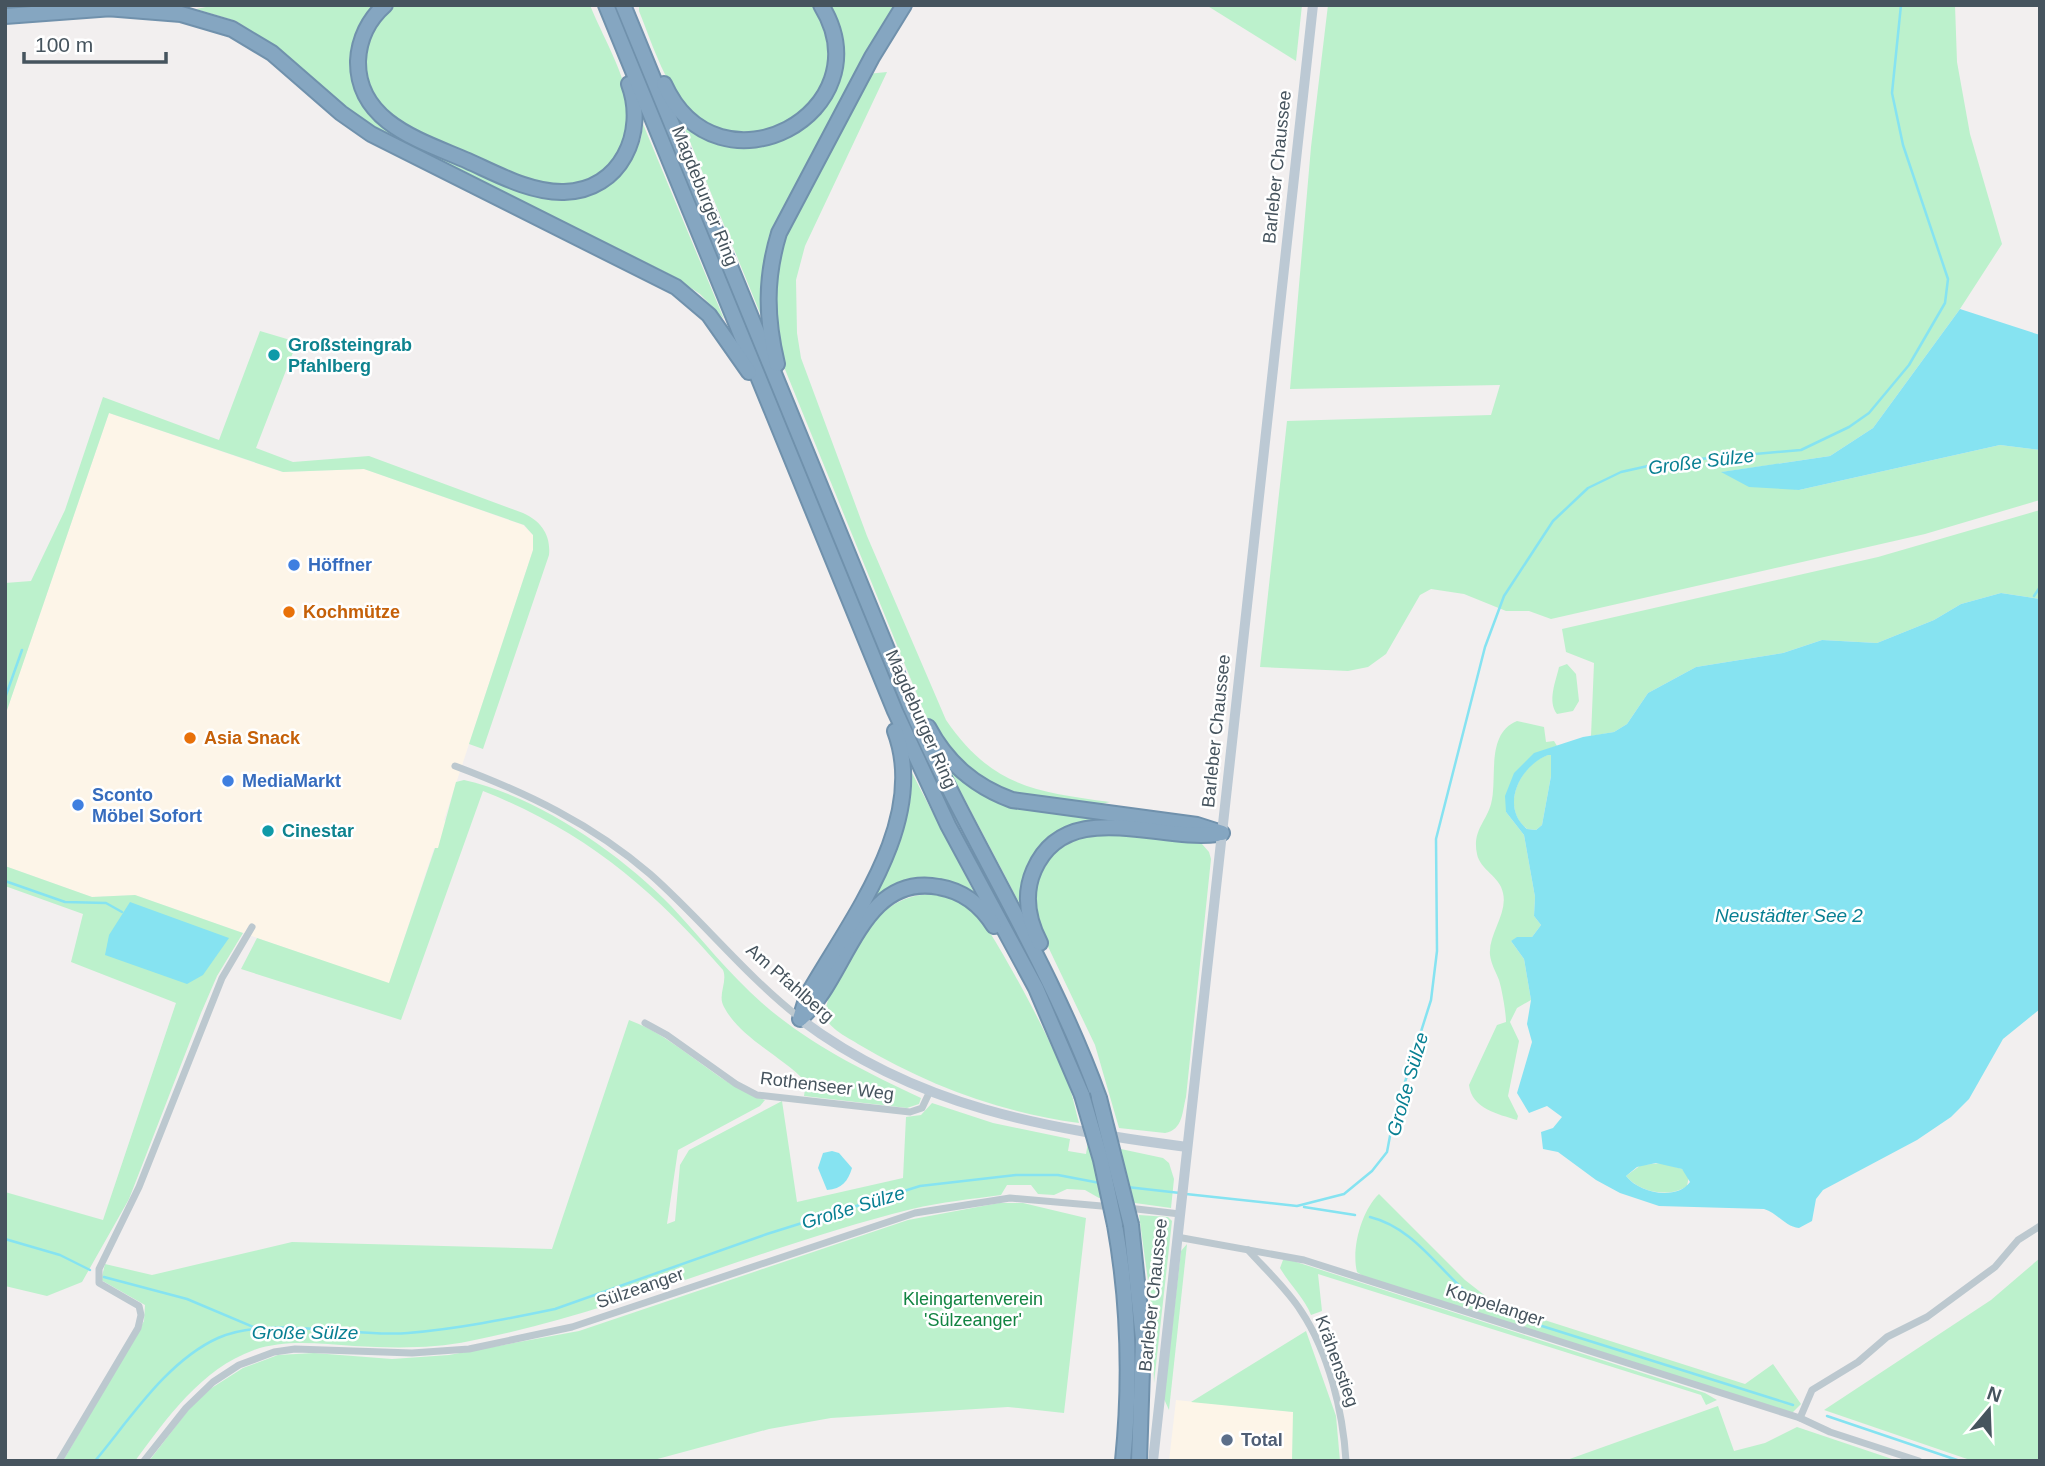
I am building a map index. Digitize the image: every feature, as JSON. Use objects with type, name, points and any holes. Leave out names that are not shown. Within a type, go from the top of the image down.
[{"type":"highway","points":[[5,16],[146,5]]},
{"type":"highway","points":[[385,5],[367,28],[358,56],[363,92],[380,116],[402,132],[479,166],[530,186],[555,192],[579,190],[598,183],[615,170],[630,146],[636,126],[636,104],[613,45],[616,30]]},
{"type":"highway","name":"Magdeburger Ring","points":[[606,5],[880,675],[938,804],[1058,1033],[1082,1096],[1101,1160],[1115,1225],[1124,1287],[1128,1356],[1123,1460]]},
{"type":"highway","name":"Magdeburger Ring","points":[[622,5],[898,675],[954,801],[1054,989],[1099,1098],[1131,1225],[1143,1330],[1139,1461]]},
{"type":"highway","points":[[633,29],[642,34],[666,88],[686,117],[719,137],[751,141],[792,129],[816,108],[828,90],[836,49],[833,28],[821,5]]},
{"type":"highway","points":[[790,412],[768,315],[767,284],[773,252],[794,200],[872,57],[904,5]]},
{"type":"highway","points":[[106,8],[181,14],[232,29],[268,51],[335,108],[371,134],[676,287],[701,306],[718,326],[772,408]]},
{"type":"highway","points":[[800,1018],[807,996],[883,861],[901,817],[905,768],[897,736],[877,687],[880,675]]},
{"type":"highway","points":[[898,675],[910,685],[933,736],[949,759],[967,777],[995,794],[1029,804],[1197,825],[1222,833]]},
{"type":"highway","points":[[1054,989],[1057,978],[1033,929],[1028,903],[1035,869],[1054,844],[1074,832],[1096,827],[1195,837],[1222,833]]},
{"type":"highway","points":[[800,1018],[818,1003],[867,917],[885,899],[908,888],[938,886],[969,898],[988,916],[1013,958],[1026,968]]},
{"type":"street","name":"Barleber Chaussee","points":[[1153,1461],[1313,5]]},
{"type":"street","name":"Am Pfahlberg","points":[[455,766],[555,808],[618,849],[667,890],[749,974],[800,1018],[863,1059],[930,1091],[977,1109],[1022,1121],[1187,1147]]},
{"type":"street","points":[[59,1461],[135,1333],[141,1318],[136,1303],[99,1283],[99,1270],[139,1187],[215,993],[252,927]]},
{"type":"street","name":"Rothenseer Weg","points":[[645,1023],[736,1084],[762,1096],[912,1112],[921,1109],[930,1091]]},
{"type":"street","name":"Sülzeanger","points":[[144,1461],[176,1419],[213,1381],[239,1365],[274,1352],[295,1349],[440,1352],[547,1333],[883,1223],[953,1206],[1022,1198],[1180,1214]]},
{"type":"street","points":[[1800,1419],[1808,1396],[1815,1387],[1858,1362],[1887,1337],[1927,1317],[1995,1267],[2018,1240],[2040,1226]]},
{"type":"street","name":"Koppelanger","points":[[1177,1237],[1304,1260],[1800,1419],[1830,1432],[1919,1461]]},
{"type":"street","name":"Krähenstieg","points":[[1248,1249],[1295,1303],[1311,1329],[1341,1417],[1346,1461]]},
{"type":"shaded area","points":[[109,413],[282,472],[364,469],[523,525],[533,535],[533,550],[444,820],[447,822],[438,849],[434,848],[389,984],[135,895],[92,897],[5,866],[5,716]]},
{"type":"shaded area","points":[[1176,1400],[1294,1412],[1292,1461],[1169,1461]]},
{"type":"green space","points":[[216,5],[376,5],[358,42],[351,65],[355,90],[370,112],[393,132],[422,149],[537,196],[553,198],[584,195],[611,182],[632,159],[640,142],[643,124],[724,319],[700,294],[673,276],[367,124],[253,32],[236,21],[196,9]]},
{"type":"green space","points":[[395,5],[590,5],[617,64],[628,100],[627,129],[617,156],[604,172],[588,181],[570,185],[551,183],[512,172],[427,138],[403,125],[383,108],[375,96],[366,68],[366,54],[374,26]]},
{"type":"green space","points":[[639,5],[814,5],[828,49],[826,77],[818,95],[805,110],[788,121],[749,133],[728,132],[710,126],[694,115],[675,92],[655,53]]},
{"type":"green space","points":[[829,5],[897,5],[875,37],[779,219],[764,269],[760,313],[682,122],[716,141],[740,147],[767,145],[791,136],[811,122],[827,103],[837,80],[841,56],[839,30]]},
{"type":"green space","points":[[1206,5],[1302,5],[1296,61]]},
{"type":"green space","points":[[1328,5],[1955,5],[1957,62],[1970,134],[2002,244],[1960,309],[1873,428],[1830,456],[1722,472],[1799,490],[2000,445],[2040,450],[2040,500],[1925,534],[1551,619],[1529,611],[1506,611],[1464,594],[1431,589],[1420,595],[1386,654],[1368,667],[1348,671],[1260,667],[1287,421],[1491,415],[1500,385],[1290,389],[1311,147]]},
{"type":"green space","points":[[887,72],[805,246],[796,280],[797,333],[801,358],[867,536],[946,720],[981,760],[999,773],[1038,789],[1110,802],[1092,806],[1055,806],[1017,797],[981,781],[966,771],[951,755],[929,724],[780,357],[773,332],[778,250],[867,74]]},
{"type":"green space","points":[[260,331],[297,342],[256,448],[293,462],[369,456],[523,513],[535,520],[544,530],[549,555],[483,749],[469,744],[533,550],[533,535],[524,525],[364,469],[283,472],[109,413],[5,716],[5,583],[31,581],[65,510],[103,397],[219,440]]},
{"type":"green space","points":[[2040,510],[2040,599],[2001,593],[1961,604],[1934,620],[1877,643],[1822,640],[1783,653],[1696,667],[1648,693],[1627,724],[1614,732],[1591,736],[1594,663],[1566,652],[1562,629],[1878,557]]},
{"type":"green space","points":[[1567,664],[1576,674],[1579,701],[1573,711],[1557,714],[1553,691],[1559,667]]},
{"type":"green space","points":[[1517,721],[1544,727],[1546,742],[1554,741],[1557,746],[1533,756],[1526,763],[1517,778],[1506,812],[1524,835],[1535,897],[1534,916],[1541,925],[1532,937],[1511,941],[1524,959],[1531,1000],[1517,1008],[1510,1022],[1519,1041],[1508,1096],[1518,1116],[1517,1120],[1494,1113],[1480,1105],[1471,1093],[1469,1085],[1497,1025],[1506,1022],[1500,984],[1490,955],[1492,939],[1503,909],[1503,893],[1498,882],[1479,860],[1476,839],[1491,804],[1500,736],[1507,727]]},
{"type":"green space","points":[[1551,754],[1551,776],[1542,825],[1536,830],[1527,829],[1514,809],[1517,786],[1531,765]]},
{"type":"green space","points":[[944,760],[985,793],[1196,828],[1058,836],[1023,910]]},
{"type":"green space","points":[[911,771],[976,896],[943,882],[865,912],[903,828]]},
{"type":"green space","points":[[464,780],[520,799],[576,829],[602,847],[671,906],[738,980],[780,1018],[838,1056],[921,1098],[919,1104],[907,1108],[804,1096],[806,1082],[751,1038],[731,1018],[722,1002],[723,970],[670,913],[585,844],[553,824],[483,791],[401,1020],[241,969],[257,938],[389,983],[435,848],[438,848],[456,782]]},
{"type":"green space","points":[[1123,832],[1202,844],[1211,859],[1186,1097],[1178,1124],[1165,1133],[1119,1128],[1095,1045],[1042,934],[1035,902],[1038,879],[1055,851],[1086,835]]},
{"type":"green space","points":[[5,866],[92,897],[135,895],[243,933],[217,976],[201,1013],[129,1199],[82,1282],[47,1296],[5,1286],[5,1192],[103,1220],[176,1003],[71,962],[83,914],[5,886]]},
{"type":"green space","points":[[933,894],[961,900],[979,916],[1025,994],[1055,1053],[1071,1092],[1079,1123],[1020,1112],[964,1095],[884,1059],[835,1029],[828,1021],[825,1012],[829,996],[868,928],[881,914],[896,904],[913,897]]},
{"type":"green space","points":[[629,1020],[664,1038],[729,1083],[765,1100],[760,1106],[678,1150],[667,1224],[675,1221],[680,1165],[689,1150],[782,1101],[797,1202],[903,1178],[906,1117],[921,1115],[932,1103],[993,1123],[1070,1139],[1068,1151],[1086,1154],[1088,1142],[1163,1158],[1169,1163],[1174,1179],[1171,1208],[1099,1198],[1085,1190],[1067,1189],[1054,1195],[1038,1194],[1031,1185],[1007,1185],[1001,1195],[923,1207],[856,1224],[582,1313],[470,1341],[412,1347],[278,1344],[235,1358],[201,1382],[173,1412],[135,1461],[63,1461],[144,1321],[145,1305],[101,1280],[105,1264],[152,1275],[292,1242],[552,1249]]},
{"type":"green space","points":[[1662,1163],[1682,1169],[1689,1176],[1687,1186],[1672,1192],[1655,1192],[1639,1186],[1626,1176],[1641,1165]]},
{"type":"green space","points":[[1379,1194],[1465,1280],[1497,1305],[1745,1384],[1773,1364],[1801,1404],[1792,1413],[1363,1276],[1357,1272],[1356,1262],[1359,1230]]},
{"type":"green space","name":"Kleingartenverein 'Sülzeanger'","points":[[999,1203],[1023,1203],[1086,1218],[1064,1413],[1008,1407],[831,1418],[769,1429],[650,1461],[149,1461],[189,1409],[210,1389],[243,1368],[278,1355],[314,1353],[392,1359],[449,1355],[579,1331],[908,1220]]},
{"type":"green space","points":[[1139,1215],[1168,1217],[1172,1221],[1154,1383],[1152,1310]]},
{"type":"green space","points":[[1187,1244],[1169,1410],[1164,1399],[1181,1251]]},
{"type":"green space","points":[[2040,1258],[2040,1461],[1973,1461],[1824,1410],[1991,1300]]},
{"type":"green space","points":[[1287,1259],[1705,1393],[1717,1400],[1706,1405],[1701,1395],[1318,1274],[1322,1311],[1311,1315],[1280,1268],[1283,1260]]},
{"type":"green space","points":[[1306,1331],[1336,1416],[1340,1461],[1292,1461],[1293,1412],[1191,1402]]},
{"type":"green space","points":[[1718,1406],[1734,1451],[1765,1443],[1797,1427],[1898,1461],[1564,1461]]},
{"type":"water","points":[[1960,309],[2040,335],[2040,450],[2000,445],[1799,490],[1749,487],[1721,472],[1830,456],[1873,428]]},
{"type":"water","name":"Neustädter See 2","points":[[2001,593],[2040,599],[2040,1009],[2003,1039],[1969,1099],[1951,1117],[1917,1140],[1823,1190],[1816,1199],[1812,1221],[1799,1228],[1764,1209],[1659,1206],[1620,1193],[1596,1180],[1558,1152],[1543,1149],[1541,1132],[1553,1128],[1562,1117],[1547,1106],[1529,1113],[1517,1093],[1532,1042],[1527,1024],[1531,1000],[1524,959],[1511,941],[1517,937],[1532,937],[1541,925],[1534,916],[1535,897],[1524,835],[1506,812],[1505,796],[1514,773],[1534,753],[1583,737],[1614,732],[1627,724],[1648,693],[1696,667],[1783,653],[1822,640],[1877,643],[1934,620],[1961,604]],"holes":[[[1551,755],[1551,776],[1542,825],[1536,830],[1527,829],[1519,820],[1515,809],[1517,787],[1529,768]],[[1656,1163],[1682,1169],[1690,1182],[1684,1188],[1667,1193],[1640,1187],[1626,1176],[1637,1167]]]},
{"type":"water","points":[[130,902],[229,938],[203,975],[187,984],[105,955],[109,935]]},
{"type":"water","points":[[823,1153],[839,1153],[852,1168],[844,1184],[827,1190],[818,1168]]},
{"type":"waterway","name":"Große Sülze","points":[[1186,1194],[1297,1206],[1344,1194],[1372,1171],[1387,1152],[1393,1120],[1431,1000],[1437,951],[1436,839],[1485,647],[1504,596],[1553,521],[1588,488],[1621,472],[1666,462],[1801,450],[1849,427],[1869,413],[1909,365],[1945,303],[1948,279],[1903,145],[1892,93],[1901,5]]},
{"type":"waterway","points":[[2034,596],[2040,587]]},
{"type":"waterway","points":[[5,698],[22,650]]},
{"type":"waterway","points":[[5,881],[65,902],[106,903],[122,912]]},
{"type":"waterway","name":"Große Sülze","points":[[95,1461],[150,1392],[182,1361],[218,1338],[238,1331],[286,1328],[386,1334],[482,1323],[555,1309],[767,1234],[920,1186],[1016,1175],[1058,1175],[1100,1183]]},
{"type":"waterway","name":"Große Sülze","points":[[1127,1187],[1180,1193]]},
{"type":"waterway","points":[[1304,1207],[1355,1215]]},
{"type":"waterway","points":[[1370,1217],[1405,1234],[1477,1301],[1494,1311],[1793,1405]]},
{"type":"waterway","points":[[5,1239],[60,1255],[90,1270]]},
{"type":"waterway","points":[[104,1277],[187,1299],[256,1328]]},
{"type":"waterway","points":[[1827,1416],[1960,1461]]},
{"type":"place","name":"Großsteingrab Pfahlberg","points":[[274,355]]},
{"type":"place","name":"Höffner","points":[[294,565]]},
{"type":"place","name":"Kochmütze","points":[[289,612]]},
{"type":"place","name":"Asia Snack","points":[[190,738]]},
{"type":"place","name":"MediaMarkt","points":[[228,781]]},
{"type":"place","name":"Sconto Möbel Sofort","points":[[78,805]]},
{"type":"place","name":"Cinestar","points":[[268,831]]},
{"type":"place","name":"Total","points":[[1227,1440]]}]
